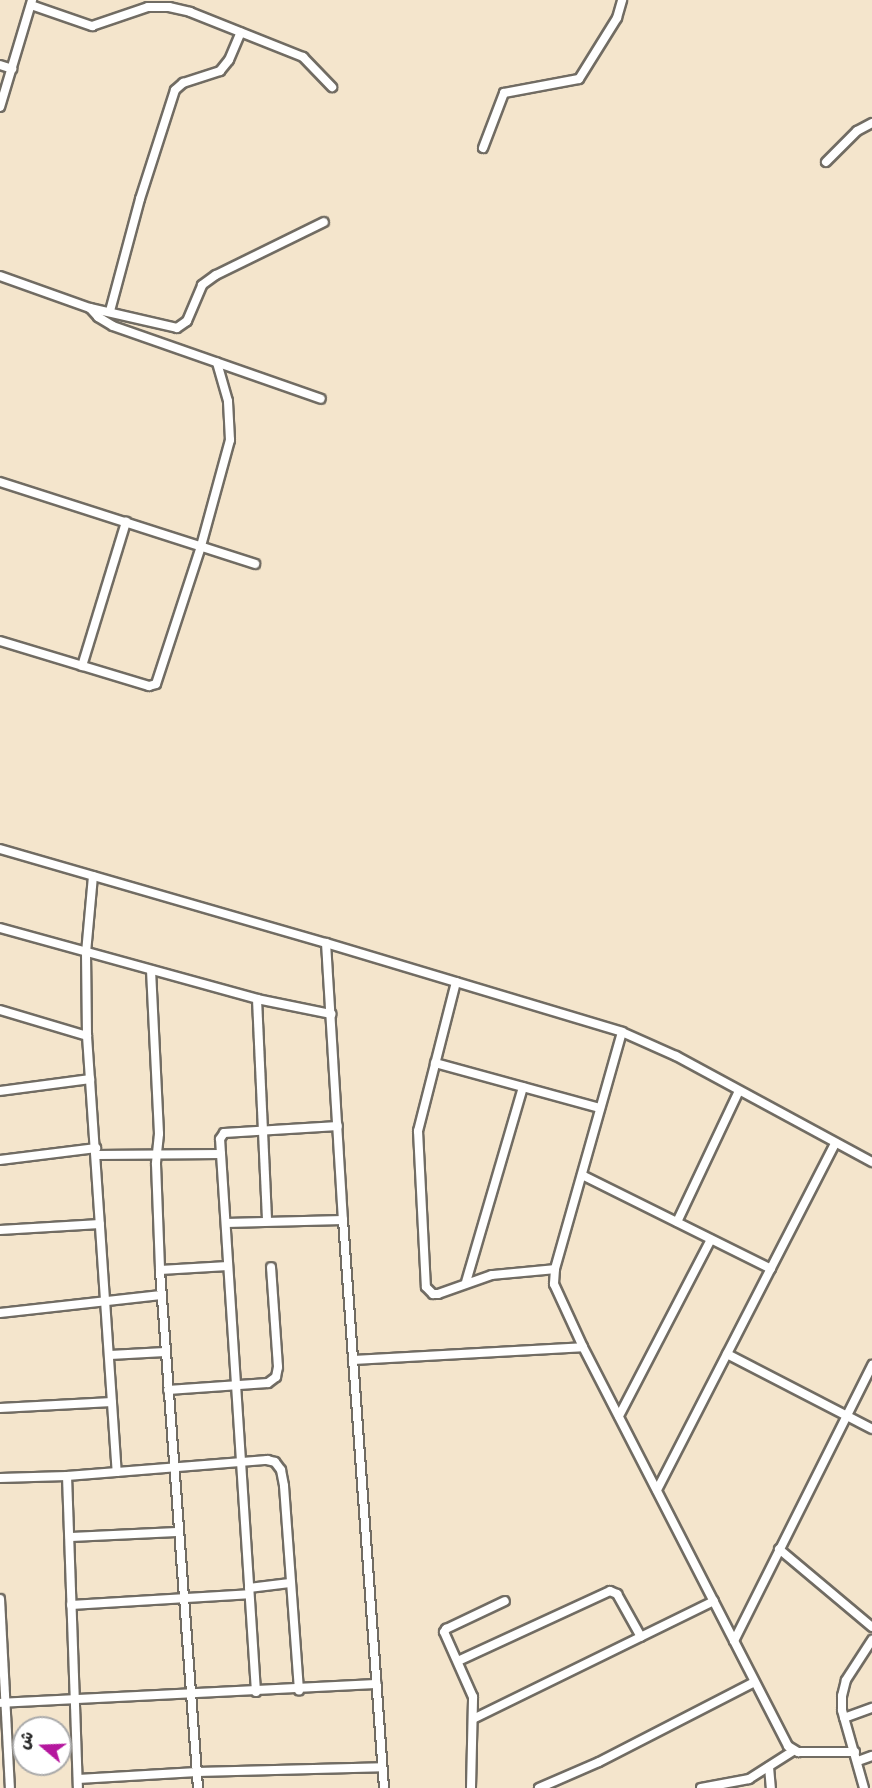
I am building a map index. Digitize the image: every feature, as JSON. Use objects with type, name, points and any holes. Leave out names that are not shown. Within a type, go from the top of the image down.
[{"type":"street","points":[[483,148],[504,93],[579,79],[617,18],[621,0]]},
{"type":"street","points":[[0,107],[32,2],[92,26],[148,7],[168,7],[241,32],[303,57],[332,87]]},
{"type":"street","points":[[110,311],[140,199],[175,90],[183,83],[220,71],[229,60],[241,32]]},
{"type":"street","points":[[0,65],[12,69]]},
{"type":"street","points":[[826,162],[857,131],[872,123]]},
{"type":"street","points":[[0,276],[90,308],[110,311],[170,328],[183,326],[202,285],[216,275],[324,222]]},
{"type":"street","points":[[90,308],[98,317],[113,326],[321,399]]},
{"type":"street","points":[[0,641],[155,686],[201,546],[230,440],[228,401],[217,363]]},
{"type":"street","points":[[0,482],[255,564]]},
{"type":"street","points":[[82,666],[126,522]]},
{"type":"street","points":[[0,849],[326,943],[622,1032],[676,1056],[872,1162]]},
{"type":"street","points":[[93,876],[86,953],[87,1036],[117,1472]]},
{"type":"street","points":[[0,928],[257,999],[331,1014]]},
{"type":"street","points":[[326,943],[343,1220],[384,1788]]},
{"type":"street","points":[[151,970],[159,1134],[156,1155],[161,1295],[198,1788]]},
{"type":"street","points":[[456,982],[421,1118],[418,1144],[426,1287],[433,1294],[438,1294],[466,1282],[492,1275],[555,1269]]},
{"type":"street","points":[[257,999],[261,1131],[267,1221]]},
{"type":"street","points":[[0,1010],[87,1036]]},
{"type":"street","points":[[622,1032],[555,1269],[554,1284],[583,1347],[714,1601],[753,1683],[788,1746],[793,1750],[857,1757],[872,1756]]},
{"type":"street","points":[[435,1063],[600,1108]]},
{"type":"street","points":[[0,1091],[90,1079]]},
{"type":"street","points":[[466,1282],[523,1087]]},
{"type":"street","points":[[677,1222],[739,1091]]},
{"type":"street","points":[[256,1692],[220,1138],[222,1134],[338,1126]]},
{"type":"street","points":[[657,1490],[835,1143]]},
{"type":"street","points":[[0,1160],[96,1151],[156,1155],[221,1154]]},
{"type":"street","points":[[582,1175],[771,1269]]},
{"type":"street","points":[[226,1223],[343,1220]]},
{"type":"street","points":[[0,1230],[100,1224]]},
{"type":"street","points":[[619,1416],[711,1239]]},
{"type":"street","points":[[160,1270],[228,1266]]},
{"type":"street","points":[[168,1390],[268,1383],[276,1377],[278,1367],[271,1267]]},
{"type":"street","points":[[0,1313],[161,1295]]},
{"type":"street","points":[[353,1360],[583,1347]]},
{"type":"street","points":[[110,1355],[165,1352]]},
{"type":"street","points":[[727,1354],[872,1429]]},
{"type":"street","points":[[734,1641],[872,1365]]},
{"type":"street","points":[[0,1408],[112,1402]]},
{"type":"street","points":[[0,1478],[67,1476],[267,1460],[275,1462],[280,1470],[284,1486],[299,1690]]},
{"type":"street","points":[[67,1476],[78,1783],[197,1772],[382,1767]]},
{"type":"street","points":[[70,1538],[178,1532]]},
{"type":"street","points":[[779,1549],[872,1627]]},
{"type":"street","points":[[71,1605],[183,1599],[249,1591],[290,1583]]},
{"type":"street","points":[[458,1661],[610,1591],[617,1594],[641,1637]]},
{"type":"street","points":[[0,1599],[3,1702],[10,1788]]},
{"type":"street","points":[[471,1788],[475,1718],[473,1697],[444,1630],[506,1601]]},
{"type":"street","points":[[475,1718],[714,1601]]},
{"type":"street","points":[[864,1788],[841,1703],[846,1680],[872,1640]]},
{"type":"street","points":[[539,1788],[600,1761],[753,1683]]},
{"type":"street","points":[[3,1702],[299,1690],[376,1684]]},
{"type":"street","points":[[844,1718],[872,1708]]},
{"type":"street","points":[[701,1788],[749,1779],[793,1750]]},
{"type":"street","points":[[769,1767],[771,1788]]}]
